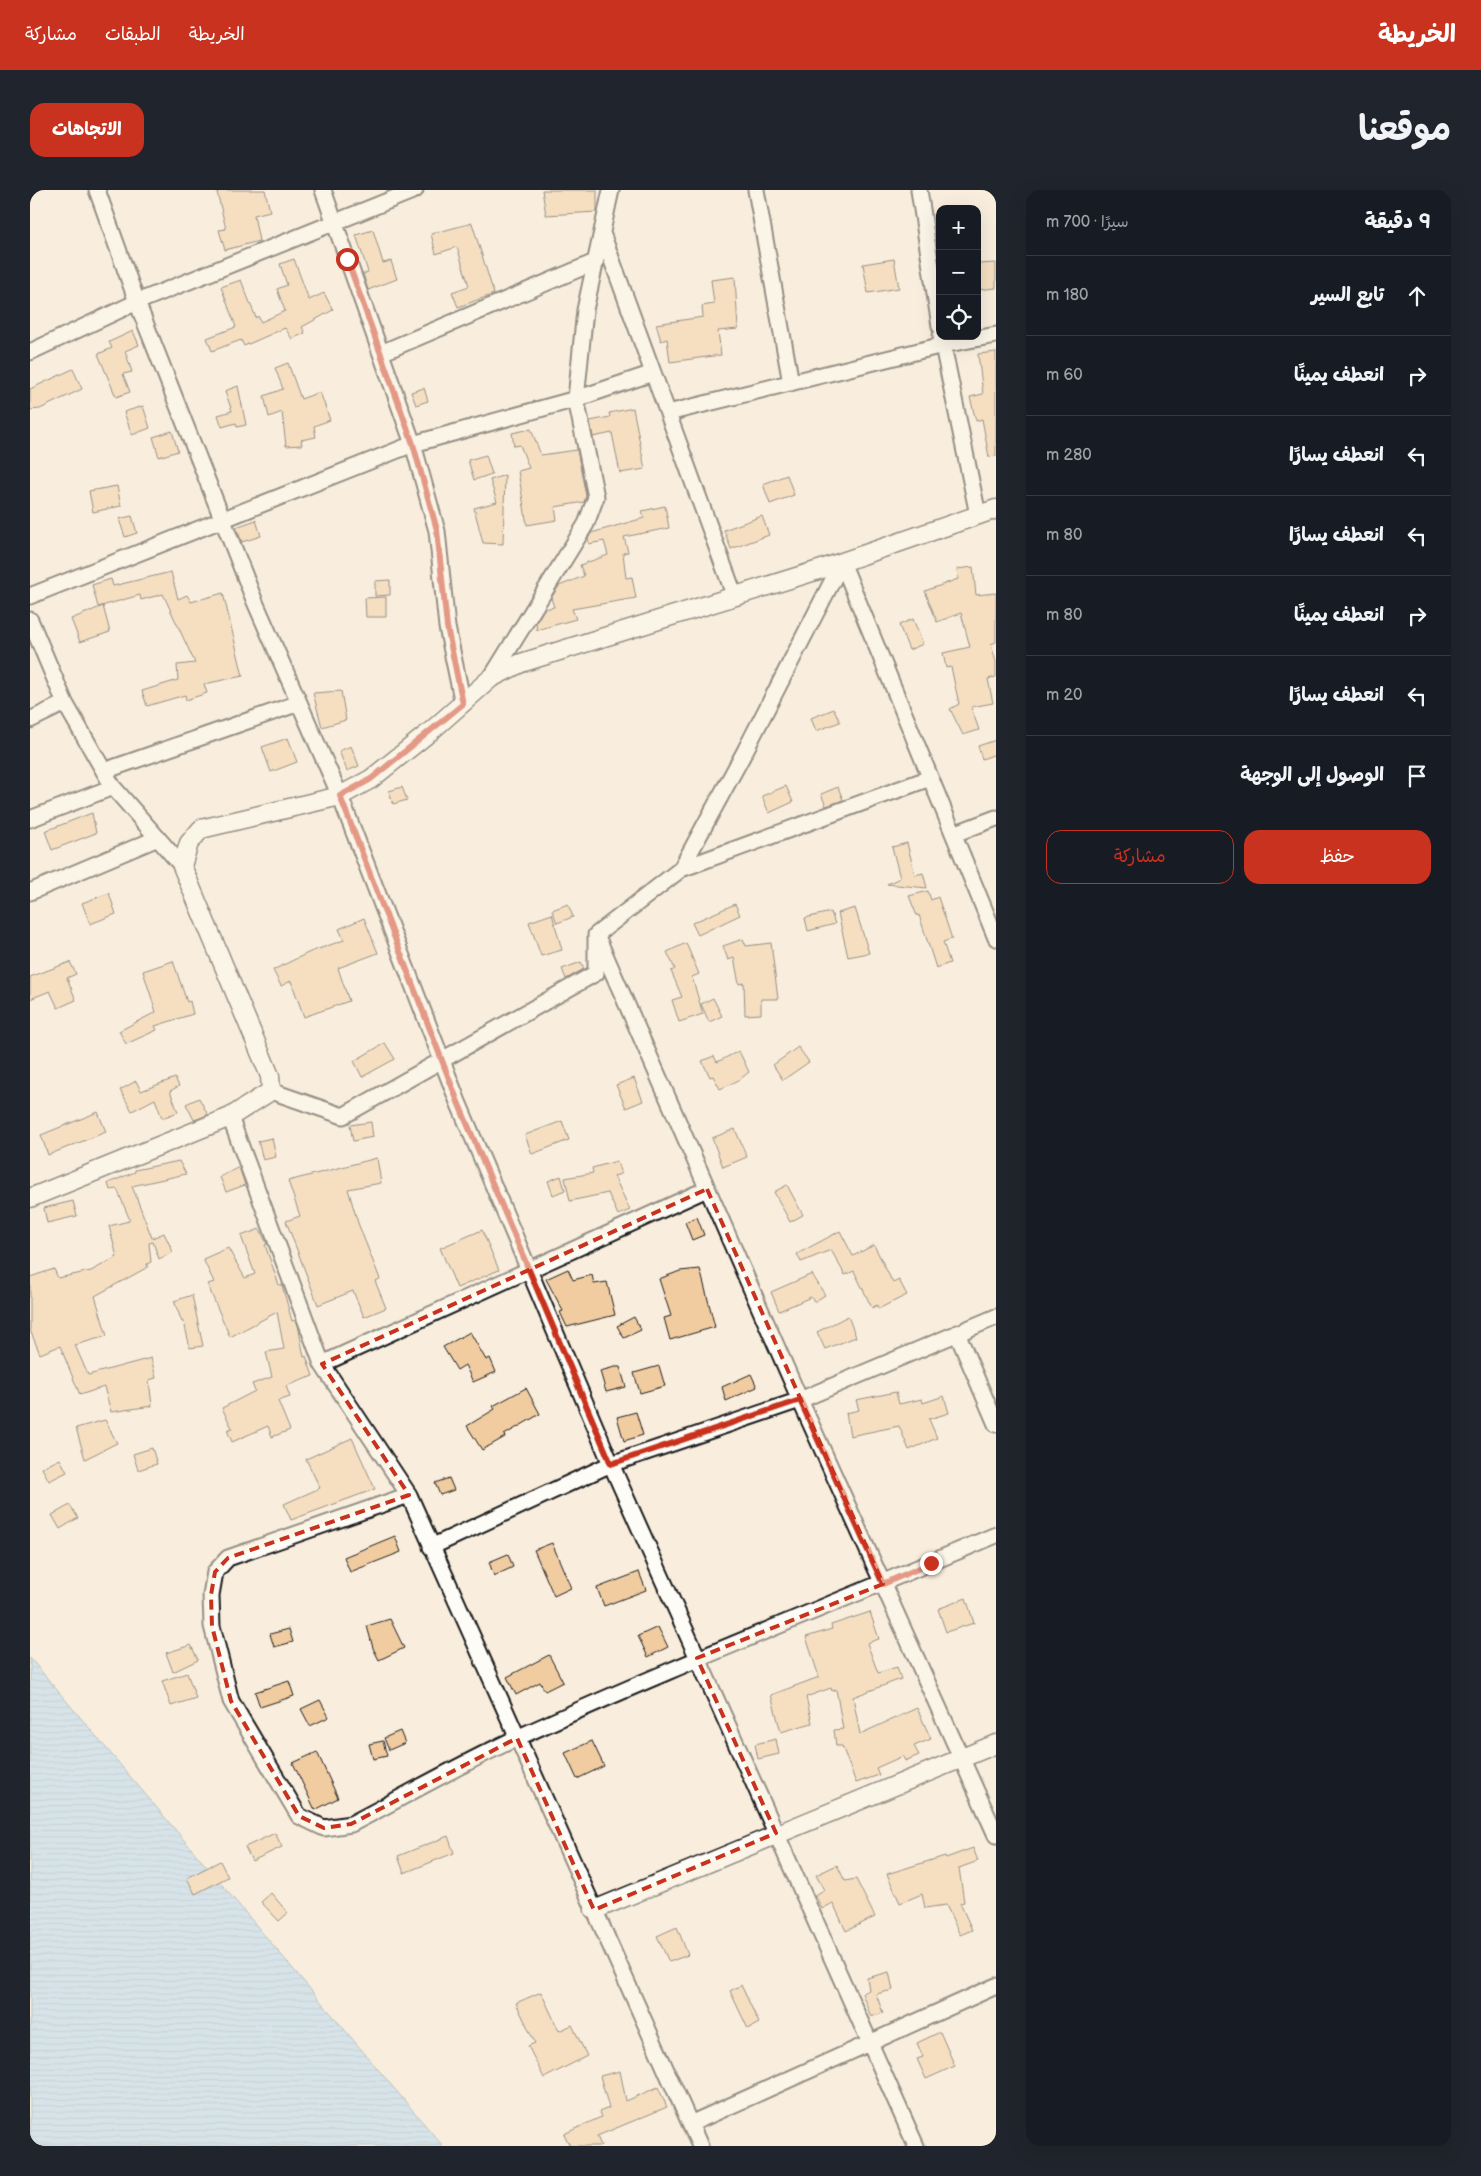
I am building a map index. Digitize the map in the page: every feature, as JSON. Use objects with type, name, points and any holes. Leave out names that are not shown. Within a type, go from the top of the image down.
[{"type":"street","points":[[97,190],[137,302],[255,602],[340,796],[442,1061],[529,1270],[611,1464],[916,2146]]},
{"type":"street","points":[[323,190],[413,444],[437,530],[447,627],[463,704]]},
{"type":"street","points":[[30,352],[137,302],[334,221],[415,190]]},
{"type":"street","points":[[182,866],[189,844],[201,829],[340,796],[371,779],[463,704],[491,678],[586,524],[596,497],[576,399],[584,310],[611,190]]},
{"type":"street","points":[[756,190],[791,383]]},
{"type":"street","points":[[919,190],[936,300]]},
{"type":"street","points":[[602,233],[735,597]]},
{"type":"street","points":[[381,353],[595,262]]},
{"type":"street","points":[[668,413],[791,383],[942,341],[996,335]]},
{"type":"street","points":[[942,341],[978,516]]},
{"type":"street","points":[[30,596],[413,444],[576,399],[653,373]]},
{"type":"street","points":[[491,678],[521,663],[561,649],[735,597],[996,509]]},
{"type":"street","points":[[842,562],[996,938]]},
{"type":"street","points":[[681,869],[746,751],[842,562]]},
{"type":"street","points":[[30,620],[66,703],[113,787],[182,866],[270,1076],[271,1090]]},
{"type":"street","points":[[30,720],[66,703]]},
{"type":"street","points":[[104,771],[300,703]]},
{"type":"street","points":[[596,935],[681,869],[930,778]]},
{"type":"street","points":[[30,819],[113,787]]},
{"type":"street","points":[[954,834],[996,818]]},
{"type":"street","points":[[30,892],[158,838]]},
{"type":"street","points":[[271,1090],[343,1116],[596,973],[596,935]]},
{"type":"street","points":[[596,935],[800,1400],[996,1835]]},
{"type":"street","points":[[30,1198],[230,1118],[271,1090]]},
{"type":"street","points":[[230,1118],[322,1364],[408,1495],[700,2146]]},
{"type":"street","points":[[322,1364],[707,1189]]},
{"type":"street","points":[[431,1547],[611,1464],[800,1400],[996,1317]]},
{"type":"street","points":[[958,1333],[996,1424]]},
{"type":"street","points":[[408,1495],[228,1558],[215,1572],[211,1595],[212,1626],[231,1701],[300,1816],[324,1828],[351,1824],[517,1738],[698,1658],[883,1584],[996,1535]]},
{"type":"street","points":[[594,1910],[776,1833],[996,1744]]},
{"type":"street","points":[[690,2124],[996,1986]]},
{"type":"highlighted area","points":[[707,1189],[883,1584],[697,1658],[776,1833],[594,1910],[517,1738],[351,1824],[324,1828],[299,1816],[231,1701],[212,1626],[211,1595],[215,1572],[228,1558],[409,1495],[322,1364]]},
{"type":"water","points":[[30,1658],[443,2146],[30,2146]]},
{"type":"building","points":[[224,190],[265,190],[270,211],[254,215],[259,241],[225,250],[219,230],[226,229],[217,192]]},
{"type":"building","points":[[542,190],[597,190],[597,212],[546,215]]},
{"type":"building","points":[[472,223],[494,294],[458,307],[452,292],[469,286],[457,247],[436,254],[431,234]]},
{"type":"building","points":[[373,230],[383,263],[391,261],[397,279],[368,290],[363,274],[368,272],[356,235]]},
{"type":"building","points":[[294,259],[309,300],[324,293],[333,310],[302,327],[305,333],[292,339],[285,328],[244,346],[241,340],[212,351],[207,338],[236,327],[221,287],[241,280],[256,318],[258,316],[261,322],[285,311],[277,289],[287,285],[280,264]]},
{"type":"building","points":[[894,259],[899,288],[868,293],[863,264]]},
{"type":"building","points":[[996,263],[996,288],[981,290],[981,264]]},
{"type":"building","points":[[735,277],[738,329],[718,331],[721,355],[670,362],[667,339],[661,341],[656,324],[703,317],[702,306],[714,304],[711,280]]},
{"type":"building","points":[[133,331],[139,345],[125,351],[132,372],[123,374],[130,392],[116,397],[98,354],[112,348],[109,342]]},
{"type":"building","points":[[996,352],[996,456],[989,457],[982,419],[976,421],[970,397],[983,394],[978,354]]},
{"type":"building","points":[[288,363],[301,399],[320,392],[330,420],[314,426],[316,437],[301,440],[302,445],[286,446],[282,412],[269,417],[264,396],[283,389],[275,368]]},
{"type":"building","points":[[73,369],[82,389],[40,409],[30,410],[30,389]]},
{"type":"building","points":[[238,386],[246,425],[237,427],[236,423],[222,427],[218,415],[232,411],[225,391]]},
{"type":"building","points":[[424,388],[428,401],[416,405],[411,392]]},
{"type":"building","points":[[143,406],[150,428],[132,435],[124,412]]},
{"type":"building","points":[[633,408],[645,469],[620,473],[612,433],[593,437],[590,421],[610,417],[609,413]]},
{"type":"building","points":[[531,429],[541,455],[577,450],[586,496],[584,502],[555,507],[557,520],[527,525],[518,471],[529,468],[520,445],[514,446],[512,433]]},
{"type":"building","points":[[172,431],[178,451],[159,457],[153,437]]},
{"type":"building","points":[[486,455],[492,474],[474,480],[468,460]]},
{"type":"building","points":[[505,475],[503,544],[483,543],[474,508],[497,502],[490,480]]},
{"type":"building","points":[[787,475],[794,495],[770,504],[763,484]]},
{"type":"building","points":[[117,486],[121,506],[93,512],[89,491]]},
{"type":"building","points":[[665,506],[669,528],[624,537],[628,552],[623,553],[626,578],[632,577],[636,598],[572,609],[576,619],[537,630],[536,623],[544,609],[554,607],[551,598],[559,586],[584,576],[580,565],[608,555],[604,541],[589,544],[588,539],[591,533],[644,518],[642,511]]},
{"type":"building","points":[[132,516],[137,533],[125,537],[119,519]]},
{"type":"building","points":[[762,516],[769,535],[731,549],[724,530]]},
{"type":"building","points":[[256,520],[261,536],[242,542],[236,527]]},
{"type":"building","points":[[973,567],[976,595],[996,593],[996,642],[991,644],[996,662],[996,677],[988,679],[993,703],[971,707],[979,730],[963,735],[950,709],[959,704],[951,667],[946,668],[943,653],[970,647],[961,613],[937,622],[925,591],[958,579],[957,569]]},
{"type":"building","points":[[171,572],[178,599],[187,595],[191,602],[223,593],[243,676],[204,684],[207,693],[186,700],[185,695],[147,706],[142,691],[178,680],[177,665],[195,663],[163,594],[141,600],[140,595],[98,607],[92,585],[111,579],[113,586]]},
{"type":"building","points":[[390,580],[390,595],[375,596],[375,581]]},
{"type":"building","points":[[386,597],[386,617],[366,617],[365,598]]},
{"type":"building","points":[[103,606],[110,632],[80,642],[71,619]]},
{"type":"building","points":[[913,619],[923,644],[909,650],[899,625]]},
{"type":"building","points":[[341,691],[346,720],[322,727],[313,693]]},
{"type":"building","points":[[834,709],[840,722],[816,731],[811,718]]},
{"type":"building","points":[[288,738],[297,762],[271,772],[262,747]]},
{"type":"building","points":[[996,740],[996,754],[982,759],[978,746]]},
{"type":"building","points":[[351,746],[359,766],[347,771],[339,751]]},
{"type":"building","points":[[786,786],[793,802],[769,813],[762,796]]},
{"type":"building","points":[[402,787],[407,800],[393,804],[389,791]]},
{"type":"building","points":[[838,787],[843,800],[826,806],[821,794]]},
{"type":"building","points":[[92,813],[96,833],[52,850],[45,831]]},
{"type":"building","points":[[907,843],[915,875],[923,873],[927,888],[887,884],[900,878],[892,847]]},
{"type":"building","points":[[928,891],[931,900],[938,897],[952,939],[943,942],[950,963],[936,968],[919,915],[917,916],[909,896]]},
{"type":"building","points":[[109,893],[116,914],[90,924],[82,903]]},
{"type":"building","points":[[568,904],[573,917],[557,923],[552,910]]},
{"type":"building","points":[[735,904],[740,915],[698,935],[692,923]]},
{"type":"building","points":[[855,908],[869,953],[848,957],[838,913]]},
{"type":"building","points":[[831,912],[835,924],[808,931],[805,918]]},
{"type":"building","points":[[552,914],[562,950],[541,956],[529,922]]},
{"type":"building","points":[[364,918],[378,953],[338,968],[349,1001],[304,1017],[291,981],[281,986],[273,970],[310,952],[344,940],[339,929]]},
{"type":"building","points":[[743,939],[746,946],[771,943],[778,999],[761,999],[761,1014],[745,1015],[744,983],[739,984],[734,958],[728,960],[723,946]]},
{"type":"building","points":[[686,943],[699,974],[692,977],[703,1014],[679,1022],[672,1000],[682,997],[671,971],[675,969],[667,952]]},
{"type":"building","points":[[173,961],[187,1002],[190,1001],[193,1014],[155,1026],[157,1030],[126,1044],[119,1031],[156,1012],[143,971]]},
{"type":"building","points":[[70,962],[76,974],[67,978],[76,1000],[58,1008],[50,991],[30,999],[30,977]]},
{"type":"building","points":[[581,962],[584,969],[566,979],[562,969]]},
{"type":"building","points":[[713,998],[722,1016],[709,1022],[701,1004]]},
{"type":"building","points":[[385,1043],[395,1059],[362,1077],[354,1061]]},
{"type":"building","points":[[798,1047],[809,1062],[783,1080],[773,1065]]},
{"type":"building","points":[[739,1051],[749,1072],[739,1080],[720,1089],[713,1076],[710,1077],[702,1061],[714,1056],[717,1062]]},
{"type":"building","points":[[175,1078],[179,1086],[170,1091],[178,1112],[162,1118],[155,1099],[132,1111],[120,1090],[136,1081],[141,1091]]},
{"type":"building","points":[[634,1078],[643,1101],[626,1108],[616,1085]]},
{"type":"building","points":[[199,1098],[208,1115],[194,1120],[186,1104]]},
{"type":"building","points":[[98,1112],[106,1132],[48,1155],[41,1135]]},
{"type":"building","points":[[562,1121],[569,1140],[532,1154],[525,1135]]},
{"type":"building","points":[[371,1122],[373,1137],[353,1141],[350,1125]]},
{"type":"building","points":[[735,1129],[747,1157],[723,1167],[712,1138]]},
{"type":"building","points":[[272,1138],[276,1157],[263,1160],[258,1141]]},
{"type":"building","points":[[377,1158],[381,1183],[348,1189],[358,1223],[380,1279],[375,1281],[386,1308],[364,1317],[353,1291],[318,1305],[286,1221],[300,1216],[288,1181]]},
{"type":"building","points":[[179,1161],[186,1174],[132,1186],[152,1238],[164,1233],[173,1252],[159,1259],[153,1242],[149,1243],[151,1262],[147,1264],[148,1267],[95,1296],[107,1336],[75,1345],[88,1375],[151,1358],[156,1378],[149,1380],[152,1406],[111,1412],[104,1387],[80,1395],[60,1346],[40,1354],[30,1330],[30,1277],[54,1269],[58,1278],[91,1271],[117,1257],[109,1226],[129,1221],[129,1218],[117,1189],[110,1190],[108,1183],[135,1172],[135,1170]]},
{"type":"building","points":[[617,1161],[621,1174],[614,1176],[630,1210],[618,1215],[608,1193],[570,1201],[565,1178],[593,1173],[592,1168]]},
{"type":"building","points":[[239,1167],[245,1185],[226,1192],[220,1177]]},
{"type":"building","points":[[561,1176],[565,1190],[553,1195],[548,1181]]},
{"type":"building","points":[[787,1185],[803,1215],[790,1222],[774,1192]]},
{"type":"building","points":[[73,1201],[77,1216],[47,1223],[44,1208]]},
{"type":"building","points":[[697,1217],[704,1235],[692,1240],[685,1222]]},
{"type":"building","points":[[260,1229],[267,1244],[265,1245],[279,1285],[282,1285],[292,1321],[296,1320],[298,1325],[304,1357],[306,1356],[313,1376],[286,1386],[290,1397],[278,1401],[290,1430],[272,1437],[268,1426],[232,1442],[227,1430],[232,1428],[222,1408],[255,1391],[252,1384],[272,1377],[266,1352],[284,1349],[277,1312],[230,1337],[211,1293],[208,1284],[214,1282],[203,1259],[228,1248],[245,1278],[255,1274],[241,1236]]},
{"type":"building","points":[[482,1230],[499,1270],[457,1288],[440,1248]]},
{"type":"building","points":[[840,1231],[853,1256],[874,1245],[893,1283],[899,1280],[907,1295],[878,1309],[877,1305],[872,1308],[854,1271],[845,1275],[831,1250],[801,1262],[797,1254]]},
{"type":"building","points":[[568,1269],[573,1280],[592,1275],[594,1284],[607,1282],[615,1315],[567,1327],[560,1312],[563,1311],[546,1279]]},
{"type":"building","points":[[700,1269],[715,1327],[670,1340],[664,1318],[671,1316],[659,1279],[680,1271]]},
{"type":"building","points":[[812,1274],[825,1295],[814,1302],[811,1297],[779,1311],[771,1292]]},
{"type":"building","points":[[192,1295],[203,1346],[190,1348],[184,1322],[182,1322],[174,1301]]},
{"type":"building","points":[[848,1316],[856,1337],[825,1349],[817,1332]]},
{"type":"building","points":[[634,1317],[641,1330],[624,1338],[617,1326]]},
{"type":"building","points":[[470,1332],[486,1360],[490,1358],[496,1372],[473,1382],[465,1365],[457,1370],[443,1347]]},
{"type":"building","points":[[659,1366],[665,1386],[640,1393],[634,1373]]},
{"type":"building","points":[[620,1367],[626,1387],[606,1392],[600,1371]]},
{"type":"building","points":[[751,1374],[757,1387],[726,1401],[722,1387]]},
{"type":"building","points":[[526,1388],[540,1414],[482,1450],[467,1426],[495,1409],[493,1406]]},
{"type":"building","points":[[896,1392],[899,1404],[922,1399],[923,1403],[944,1396],[949,1413],[929,1419],[937,1438],[909,1450],[899,1426],[850,1436],[846,1413],[859,1410],[856,1400]]},
{"type":"building","points":[[636,1412],[643,1435],[624,1441],[617,1417]]},
{"type":"building","points":[[105,1420],[117,1443],[85,1459],[76,1428]]},
{"type":"building","points":[[352,1438],[375,1489],[291,1520],[284,1504],[320,1488],[306,1459]]},
{"type":"building","points":[[152,1448],[157,1464],[138,1470],[133,1454]]},
{"type":"building","points":[[60,1459],[67,1472],[49,1481],[42,1468]]},
{"type":"building","points":[[449,1478],[454,1490],[440,1495],[435,1483]]},
{"type":"building","points":[[70,1505],[78,1518],[60,1529],[52,1515]]},
{"type":"building","points":[[395,1536],[401,1552],[350,1572],[344,1557]]},
{"type":"building","points":[[552,1543],[571,1588],[554,1596],[534,1550]]},
{"type":"building","points":[[508,1554],[513,1567],[494,1576],[489,1562]]},
{"type":"building","points":[[639,1572],[646,1590],[604,1606],[597,1588]]},
{"type":"building","points":[[966,1598],[974,1623],[946,1632],[938,1609]]},
{"type":"building","points":[[870,1612],[879,1639],[867,1643],[878,1673],[897,1667],[901,1679],[853,1697],[860,1734],[917,1708],[931,1739],[914,1746],[919,1755],[905,1761],[903,1756],[876,1768],[879,1775],[856,1783],[842,1746],[836,1746],[834,1730],[843,1729],[836,1689],[832,1691],[831,1688],[806,1697],[812,1723],[781,1732],[771,1695],[819,1677],[806,1637],[832,1629],[831,1625]]},
{"type":"building","points":[[390,1619],[404,1648],[379,1660],[373,1648],[367,1626]]},
{"type":"building","points":[[658,1627],[668,1647],[648,1657],[638,1636]]},
{"type":"building","points":[[289,1629],[293,1642],[274,1647],[270,1634]]},
{"type":"building","points":[[191,1645],[198,1660],[173,1672],[166,1653]]},
{"type":"building","points":[[549,1655],[563,1682],[545,1691],[540,1682],[516,1695],[507,1677]]},
{"type":"building","points":[[187,1673],[196,1698],[171,1706],[162,1681]]},
{"type":"building","points":[[289,1681],[294,1696],[260,1707],[255,1692]]},
{"type":"building","points":[[320,1700],[329,1717],[310,1726],[301,1709]]},
{"type":"building","points":[[400,1731],[405,1743],[389,1750],[384,1738]]},
{"type":"building","points":[[776,1739],[779,1754],[758,1759],[755,1744]]},
{"type":"building","points":[[383,1741],[387,1756],[373,1759],[369,1744]]},
{"type":"building","points":[[592,1741],[604,1766],[577,1779],[565,1753]]},
{"type":"building","points":[[317,1752],[338,1798],[315,1810],[293,1763]]},
{"type":"building","points":[[275,1833],[282,1847],[252,1861],[245,1847]]},
{"type":"building","points":[[448,1836],[454,1853],[404,1873],[398,1856]]},
{"type":"building","points":[[973,1848],[978,1861],[959,1868],[964,1902],[960,1903],[972,1930],[960,1935],[946,1905],[925,1908],[922,1894],[900,1903],[887,1874],[945,1856],[946,1858]]},
{"type":"building","points":[[220,1861],[228,1877],[195,1894],[187,1878]]},
{"type":"building","points":[[837,1865],[845,1881],[856,1879],[875,1917],[846,1931],[833,1903],[822,1909],[815,1895],[824,1890],[816,1875]]},
{"type":"building","points":[[271,1893],[288,1913],[279,1921],[261,1902]]},
{"type":"building","points":[[677,1927],[688,1955],[669,1962],[657,1936]]},
{"type":"building","points":[[889,1972],[893,1990],[876,1994],[883,2013],[871,2017],[862,1993],[869,1990],[867,1978]]},
{"type":"building","points":[[741,1985],[759,2023],[748,2029],[730,1991]]},
{"type":"building","points":[[541,1992],[559,2031],[572,2025],[587,2056],[544,2078],[528,2046],[535,2043],[516,2003]]},
{"type":"building","points":[[940,2032],[955,2066],[926,2079],[917,2059],[923,2057],[917,2043]]},
{"type":"building","points":[[620,2071],[626,2101],[658,2087],[667,2107],[597,2136],[601,2146],[570,2146],[564,2134],[601,2117],[599,2112],[609,2108],[600,2076]]},
{"type":"route","points":[[347,259],[413,444],[437,530],[447,627],[463,704],[371,779],[340,796],[458,1102],[611,1464],[800,1400],[883,1584],[931,1563]]}]
